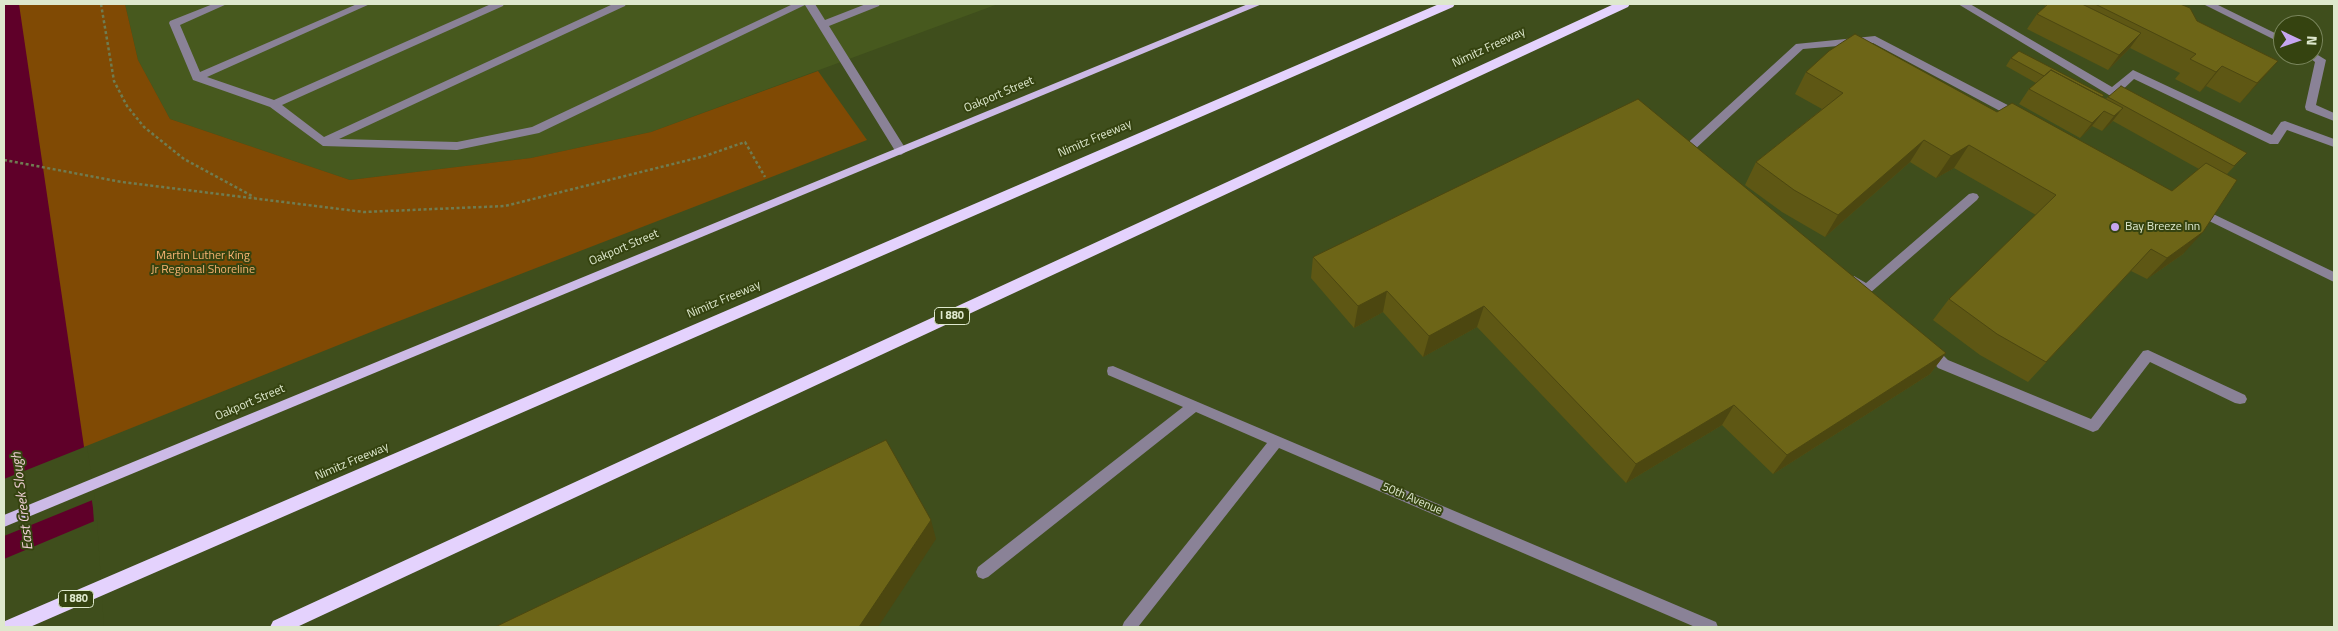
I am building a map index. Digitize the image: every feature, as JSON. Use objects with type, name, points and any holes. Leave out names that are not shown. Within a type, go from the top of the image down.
[{"type":"highway","name":"Nimitz Freeway","points":[[11,627],[1449,4]]},
{"type":"highway","name":"Nimitz Freeway","points":[[280,627],[1624,4]]},
{"type":"main road","name":"Oakport Street","points":[[4,521],[778,200],[1257,4]]},
{"type":"street","points":[[222,4],[174,22],[197,77],[274,104],[323,142],[457,146],[535,130],[801,4]]},
{"type":"street","points":[[197,77],[365,4]]},
{"type":"street","points":[[274,104],[499,4]]},
{"type":"street","points":[[323,142],[621,4]]},
{"type":"street","points":[[810,4],[901,151]]},
{"type":"street","points":[[823,25],[875,4]]},
{"type":"street","points":[[1963,4],[2113,92],[2133,74],[2274,141],[2286,125],[2334,143]]},
{"type":"street","points":[[2208,4],[2273,36]]},
{"type":"street","points":[[1701,164],[1685,152],[1800,46],[1875,39],[2032,123]]},
{"type":"street","points":[[2320,65],[2310,108],[2334,117]]},
{"type":"street","points":[[1842,272],[1869,293],[1973,198]]},
{"type":"street","points":[[2208,216],[2334,276]]},
{"type":"street","points":[[1922,344],[1943,364],[2093,426],[2148,355],[2240,399]]},
{"type":"street","name":"50th Avenue","points":[[1113,371],[1711,627]]},
{"type":"street","points":[[983,572],[1194,406]]},
{"type":"street","points":[[1131,627],[1277,442]]},
{"type":"path","points":[[101,4],[114,81],[127,106],[144,127],[184,159],[258,198]]},
{"type":"path","points":[[4,160],[122,182],[364,212],[505,206],[705,156],[745,142],[778,200]]},
{"type":"shaded area","points":[[125,4],[998,4],[651,132],[531,158],[350,180],[170,119],[138,60]]},
{"type":"green space","name":"Martin Luther King Jr Regional Shoreline","points":[[4,4],[125,4],[138,60],[170,119],[350,180],[531,158],[651,132],[818,71],[867,140],[381,328],[4,479]]},
{"type":"water","name":"East Creek Slough","points":[[4,4],[19,4],[93,508],[101,627],[4,627]]},
{"type":"pier","points":[[87,446],[95,499],[4,536],[4,479]]},
{"type":"pier","points":[[97,520],[104,627],[4,627],[4,559]]},
{"type":"building","points":[[2048,4],[2082,4],[2141,33],[2119,55],[2037,14]]},
{"type":"building","points":[[2095,4],[2180,4],[2190,8],[2197,21],[2273,59],[2274,65],[2257,83],[2222,66],[2216,72],[2190,59],[2196,54]]},
{"type":"building","name":"Bay Breeze Inn","points":[[1855,34],[1997,112],[2012,103],[2172,191],[2206,163],[2237,180],[2203,232],[2167,258],[2151,249],[2046,362],[1997,334],[1949,299],[2056,195],[1969,145],[1951,156],[1924,140],[1838,215],[1794,190],[1756,162],[1843,93],[1806,72],[1829,51]]},
{"type":"building","points":[[2019,51],[2104,95],[2102,97],[2051,70],[2044,76],[2011,58]]},
{"type":"building","points":[[2051,70],[2123,108],[2114,116],[2104,111],[2092,123],[2029,89]]},
{"type":"building","points":[[2121,86],[2247,153],[2234,166],[2108,97]]},
{"type":"building","points":[[1638,99],[1946,353],[1787,455],[1734,405],[1636,464],[1484,306],[1429,336],[1387,291],[1358,306],[1313,257]]},
{"type":"building","points":[[886,440],[931,520],[859,627],[495,627]]},
{"type":"place","name":"Bay Breeze Inn","points":[[2115,227]]}]
